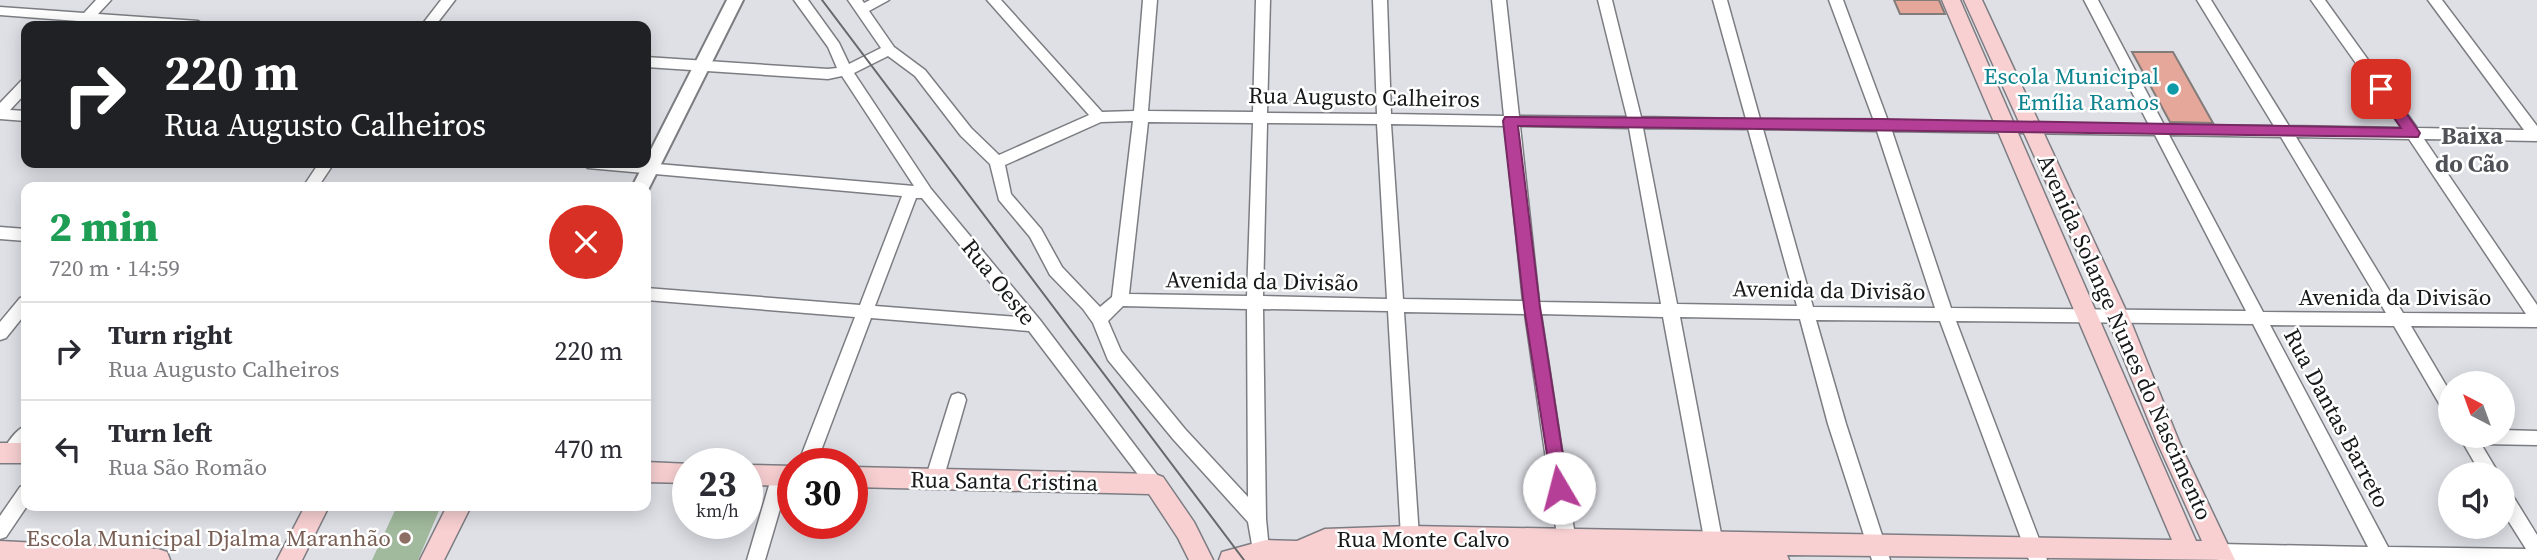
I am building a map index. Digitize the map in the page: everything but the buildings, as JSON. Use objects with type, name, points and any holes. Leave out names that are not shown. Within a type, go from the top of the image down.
[{"type":"main road","name":"Avenida Solange Nunes do Nascimento","points":[[1951,0],[2126,401],[2189,556]]},
{"type":"main road","name":"Avenida Solange Nunes do Nascimento","points":[[1973,0],[2118,317],[2169,444],[2222,556]]},
{"type":"main road","points":[[651,472],[672,473]]},
{"type":"main road","name":"Rua Santa Cristina","points":[[868,478],[1155,484]]},
{"type":"main road","name":"Rua Oeste","points":[[1155,484],[1186,530],[1201,560]]},
{"type":"main road","points":[[289,560],[314,511]]},
{"type":"main road","points":[[432,560],[456,511]]},
{"type":"main road","name":"Rua Monte Calvo","points":[[1308,557],[1325,540],[1410,537],[1716,554],[1777,560]]},
{"type":"main road","name":"Rua Monte Calvo","points":[[1337,560],[1568,547]]},
{"type":"main road","points":[[1231,560],[1260,550],[1308,557]]},
{"type":"main road","points":[[0,552],[159,560]]},
{"type":"main road","name":"Rua Monte Calvo","points":[[1716,554],[2222,556]]},
{"type":"street","points":[[0,11],[84,21],[104,0]]},
{"type":"street","points":[[432,21],[447,0]]},
{"type":"street","points":[[644,182],[735,0]]},
{"type":"street","name":"Rua Oeste","points":[[801,0],[834,46],[846,71],[919,193],[1034,325],[1155,484]]},
{"type":"street","points":[[882,0],[857,2],[889,50],[920,72],[966,132],[997,162],[1002,190],[1008,203],[1036,233],[1056,271],[1089,304],[1109,310]]},
{"type":"street","points":[[994,0],[1099,117]]},
{"type":"street","points":[[1150,0],[1141,116],[1109,310],[1114,355],[1179,434],[1257,519]]},
{"type":"street","points":[[1260,550],[1257,519],[1255,304],[1263,0]]},
{"type":"street","points":[[1380,0],[1384,120],[1410,537]]},
{"type":"street","points":[[1499,0],[1532,307],[1568,547]]},
{"type":"street","points":[[1605,0],[1635,122],[1716,554]]},
{"type":"street","points":[[1720,0],[1837,424],[1878,553]]},
{"type":"street","points":[[1836,0],[1882,124],[1945,314],[2036,554]]},
{"type":"street","name":"Rua Dantas Barreto","points":[[2091,0],[2384,558]]},
{"type":"street","points":[[2204,0],[2438,386]]},
{"type":"street","points":[[2318,0],[2413,133],[2537,320]]},
{"type":"street","points":[[2435,0],[2537,135]]},
{"type":"street","points":[[651,62],[828,74],[846,71],[889,50]]},
{"type":"street","points":[[0,113],[21,90]]},
{"type":"street","points":[[0,113],[21,115]]},
{"type":"street","name":"Rua Augusto Calheiros","points":[[997,162],[1099,117],[1141,116],[2537,135]]},
{"type":"street","points":[[651,168],[919,193],[867,311],[813,448]]},
{"type":"street","points":[[0,233],[21,235]]},
{"type":"street","points":[[651,294],[1034,325]]},
{"type":"street","name":"Avenida da Divisão","points":[[1109,310],[1255,304],[2400,321],[2537,320]]},
{"type":"street","points":[[0,333],[21,308]]},
{"type":"street","points":[[934,480],[958,400]]},
{"type":"street","points":[[2515,437],[2537,438]]},
{"type":"street","points":[[0,531],[21,500]]},
{"type":"street","points":[[757,560],[777,504]]},
{"type":"street","points":[[2515,515],[2537,551]]},
{"type":"street","name":"Rua Monte Calvo","points":[[2222,556],[2537,558]]},
{"type":"green space","name":"Escola Municipal Djalma Maranhão","points":[[395,511],[439,511],[418,560],[372,560]]},
{"type":"tram line","points":[[822,0],[1244,560]]},
{"type":"place","name":"Escola Municipal Emília Ramos","points":[[2173,89]]},
{"type":"place","name":"Escola Municipal Djalma Maranhão","points":[[405,538]]},
{"type":"district","name":"Baixa do Cão","points":[[2472,149]]},
{"type":"route","points":[[1559,488],[1532,307],[1510,121],[2413,133],[2381,89]]}]
